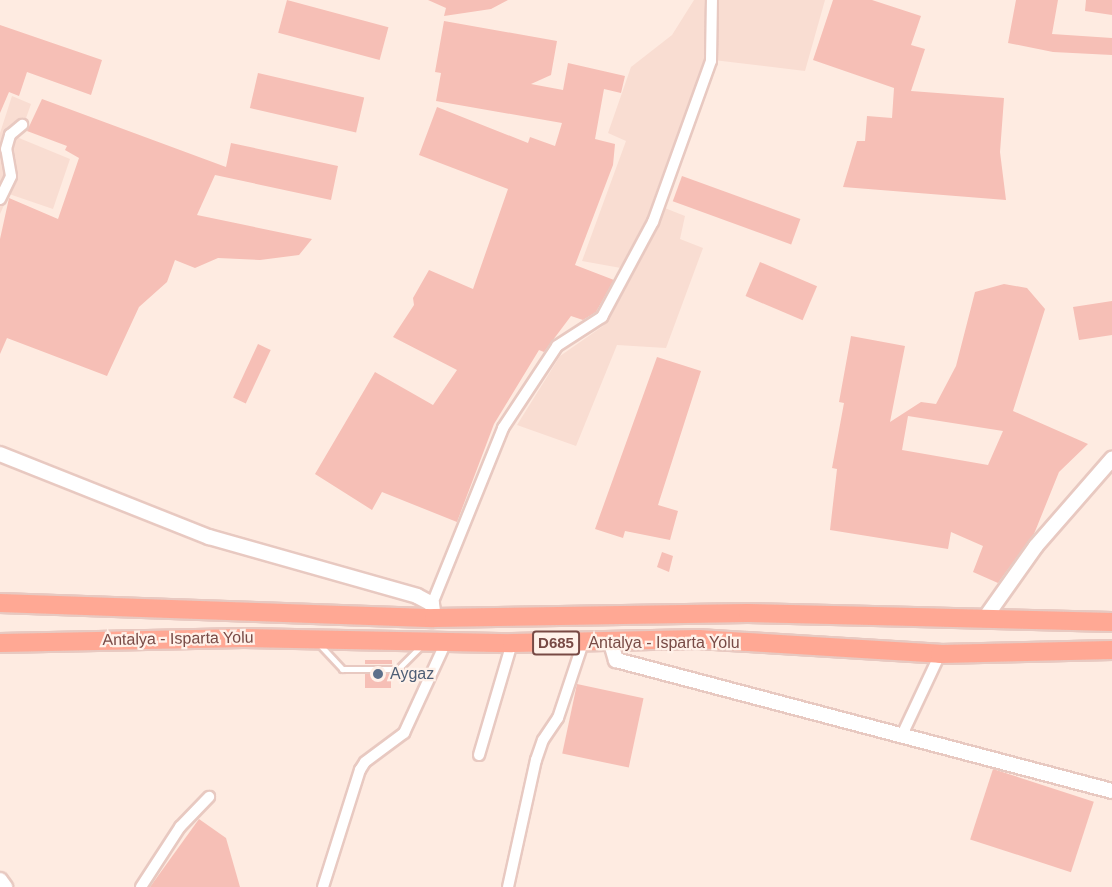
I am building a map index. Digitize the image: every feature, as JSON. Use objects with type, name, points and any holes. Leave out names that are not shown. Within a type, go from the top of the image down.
[{"type":"highway","name":"Antalya - Isparta Yolu","points":[[0,603],[433,611],[748,613],[1112,622]]},
{"type":"highway","name":"Antalya - Isparta Yolu","points":[[0,643],[315,639],[611,643],[698,639],[940,654],[1112,650]]},
{"type":"street","points":[[0,454],[209,537],[354,576],[433,611],[503,428],[557,346],[602,317],[653,222],[711,61],[712,0]]},
{"type":"street","points":[[0,199],[11,176],[6,149],[10,135],[22,125]]},
{"type":"street","points":[[985,618],[1036,546],[1112,459]]},
{"type":"street","points":[[323,887],[360,770],[365,762],[404,733],[446,642]]},
{"type":"street","points":[[478,755],[512,643]]},
{"type":"street","points":[[508,887],[536,760],[543,740],[558,718],[583,643]]},
{"type":"street","points":[[611,643],[616,660],[1112,791]]},
{"type":"street","points":[[901,737],[940,654]]},
{"type":"street","points":[[141,887],[180,827],[209,797]]},
{"type":"street","points":[[0,880],[5,887]]},
{"type":"lane","points":[[315,639],[342,669],[398,669],[425,642]]},
{"type":"shaded area","points":[[694,0],[825,0],[805,71],[705,59],[652,203],[685,216],[680,239],[703,248],[666,348],[617,345],[576,446],[517,425],[560,356],[603,326],[632,270],[582,261],[626,141],[608,133],[631,67],[672,35]]},
{"type":"shaded area","points":[[12,96],[31,104],[19,138],[70,159],[53,209],[9,194],[0,214],[0,133]]},
{"type":"building","points":[[287,0],[388,27],[380,60],[278,33]]},
{"type":"building","points":[[428,0],[508,0],[491,9],[444,16],[446,8]]},
{"type":"building","points":[[833,0],[872,0],[921,16],[911,45],[925,49],[911,91],[1004,98],[1000,152],[1006,200],[843,187],[857,141],[865,141],[867,116],[892,118],[894,88],[813,60]]},
{"type":"building","points":[[1016,0],[1058,0],[1052,34],[1112,38],[1112,55],[1053,52],[1008,43]]},
{"type":"building","points":[[1086,0],[1112,0],[1112,15],[1085,11]]},
{"type":"building","points":[[444,21],[557,41],[551,75],[531,84],[563,90],[568,63],[625,76],[621,93],[604,89],[595,139],[615,144],[613,165],[575,265],[614,280],[596,312],[583,320],[571,316],[544,352],[539,350],[494,424],[457,522],[382,492],[372,510],[315,474],[375,372],[433,405],[457,370],[393,337],[414,305],[413,298],[429,270],[473,289],[508,189],[419,155],[437,107],[528,143],[530,137],[555,146],[562,123],[436,101],[441,73],[435,72]]},
{"type":"building","points":[[0,25],[102,60],[91,95],[27,72],[19,96],[9,92],[0,113]]},
{"type":"building","points":[[258,73],[364,98],[356,133],[250,108]]},
{"type":"building","points":[[42,99],[226,167],[231,143],[338,166],[331,200],[215,175],[197,215],[312,239],[299,255],[260,260],[218,258],[195,268],[175,260],[167,282],[139,307],[107,376],[7,338],[0,354],[0,239],[9,198],[58,219],[79,158],[65,150],[67,146],[27,131]]},
{"type":"building","points":[[682,176],[800,219],[791,244],[673,201]]},
{"type":"building","points":[[760,262],[817,286],[803,320],[746,296]]},
{"type":"building","points":[[1004,284],[1027,288],[1045,309],[1013,411],[1088,444],[1059,472],[1034,534],[998,583],[973,572],[983,546],[951,532],[948,549],[830,530],[837,469],[832,468],[844,403],[839,402],[851,336],[905,346],[890,422],[921,402],[936,404],[956,366],[975,292]],"holes":[[[908,416],[1003,431],[988,465],[902,450]]]},
{"type":"building","points":[[1112,301],[1112,335],[1079,340],[1073,307]]},
{"type":"building","points":[[258,344],[271,350],[246,403],[233,397]]},
{"type":"building","points":[[657,357],[701,371],[658,505],[678,511],[670,540],[625,531],[623,538],[595,529]]},
{"type":"building","points":[[662,552],[673,556],[669,572],[657,567]]},
{"type":"building","points":[[365,660],[392,660],[392,664],[365,664]]},
{"type":"building","points":[[365,674],[391,674],[391,688],[365,688]]},
{"type":"building","points":[[577,684],[644,698],[629,768],[562,753]]},
{"type":"building","points":[[993,769],[1094,802],[1071,872],[970,839]]},
{"type":"building","points":[[199,819],[226,838],[240,887],[150,887]]},
{"type":"place","name":"Aygaz","points":[[378,674]]}]
